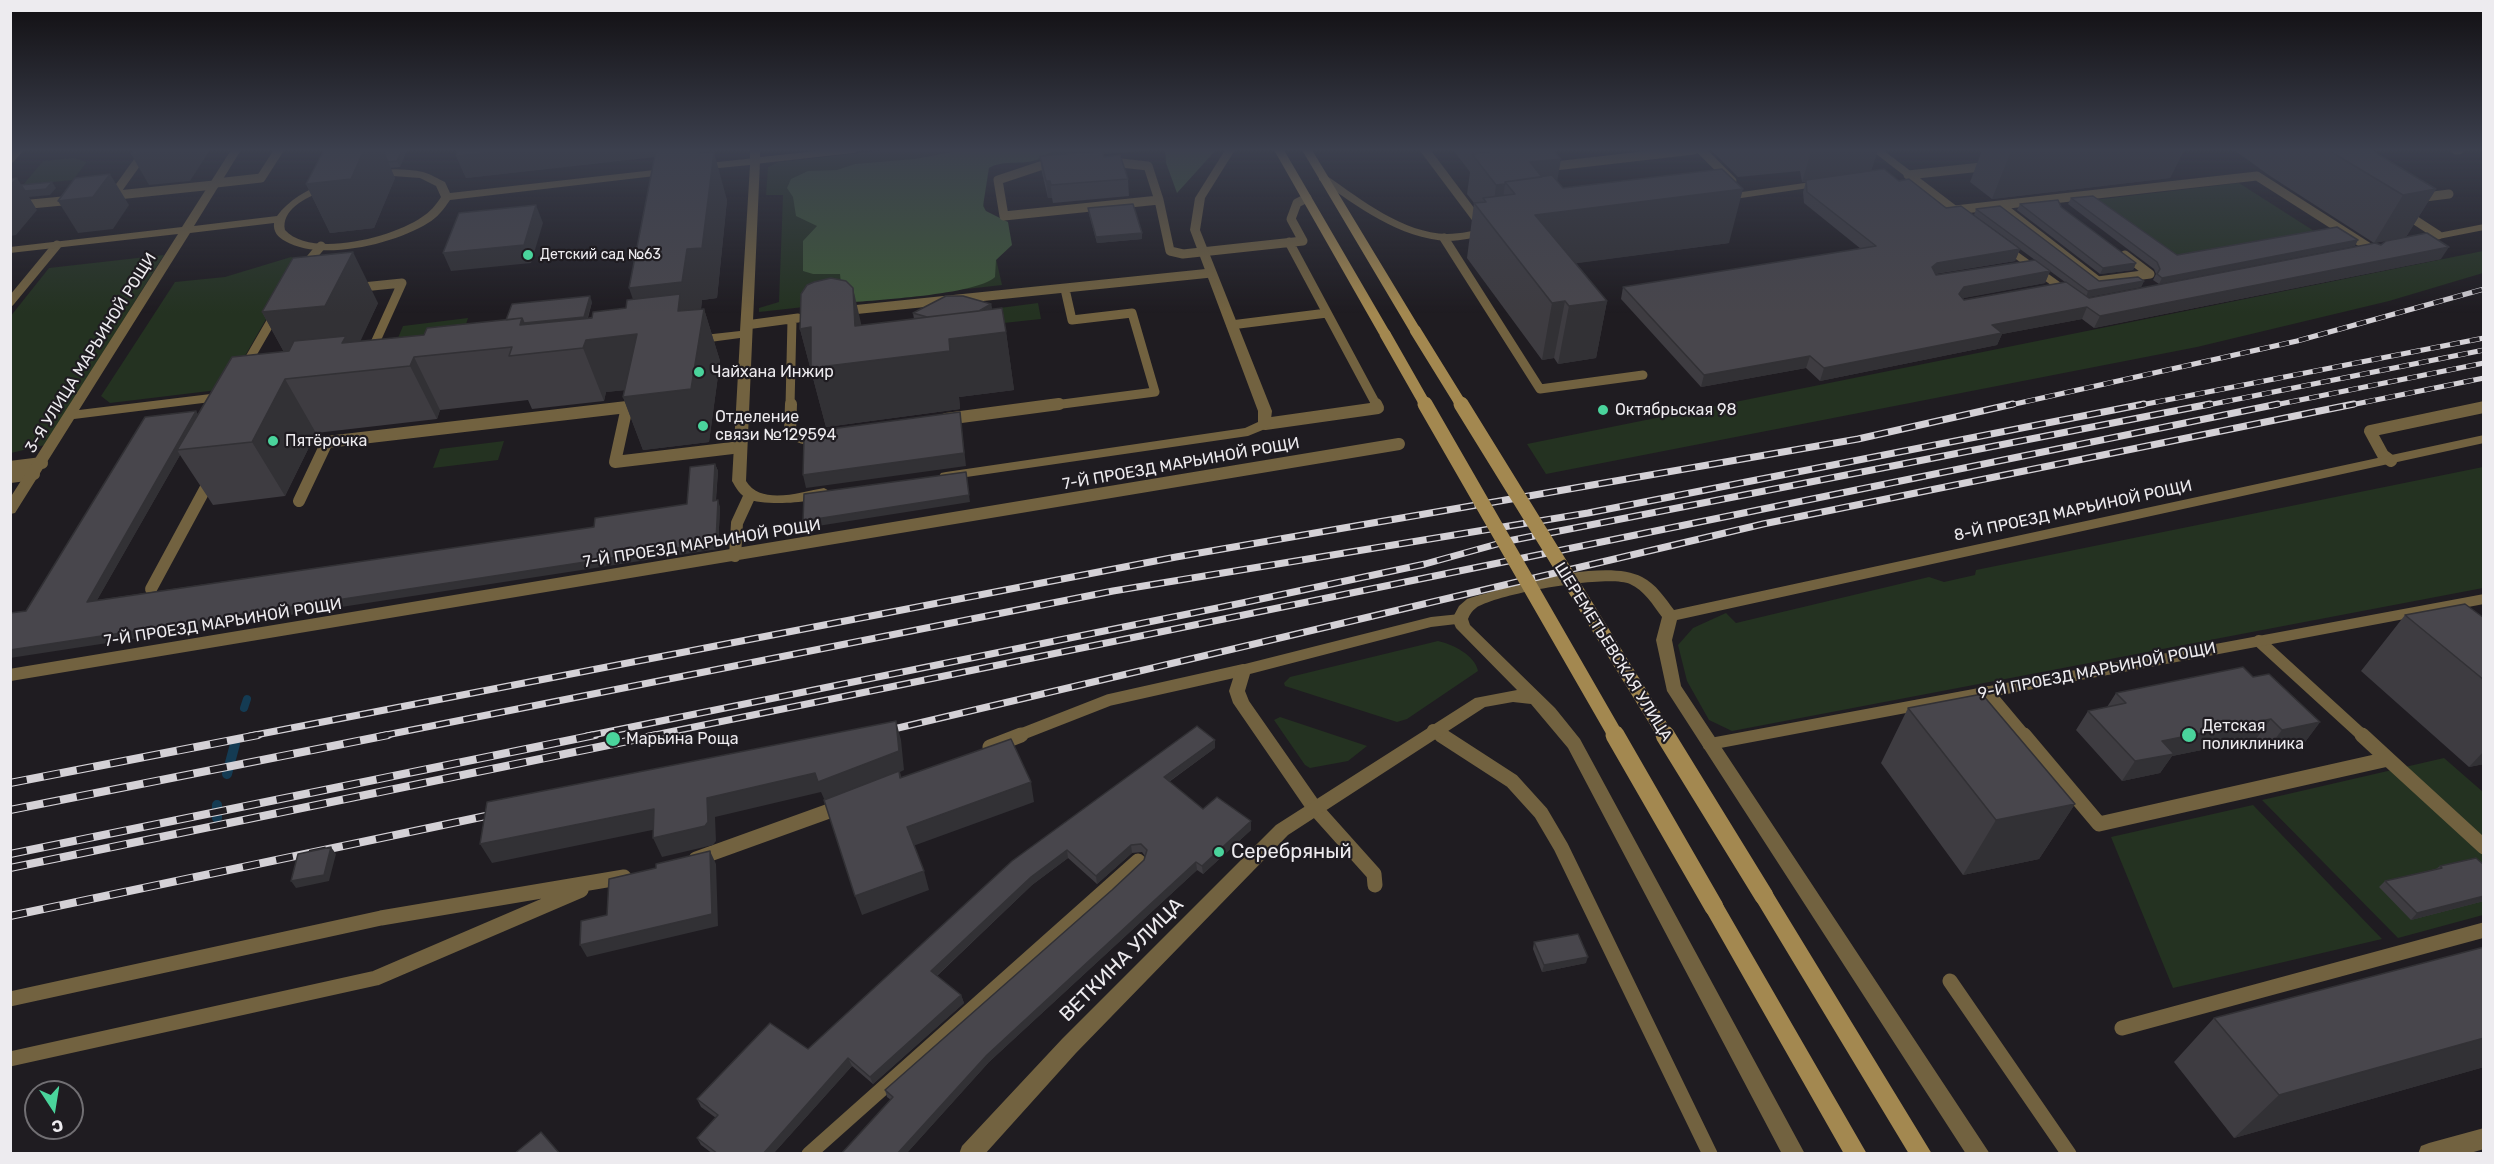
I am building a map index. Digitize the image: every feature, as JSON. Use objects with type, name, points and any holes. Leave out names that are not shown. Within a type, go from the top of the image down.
[{"type":"main road","points":[[1311,204],[1856,1154]]},
{"type":"main road","name":"ШЕРЕМЕТЬЕВСКАЯ УЛИЦА","points":[[1339,204],[1921,1154]]},
{"type":"street","name":"3-Я УЛИЦА МАРЬИНОЙ РОЩИ","points":[[10,510],[72,415],[202,204]]},
{"type":"street","points":[[294,204],[280,219],[279,228],[283,235],[292,241],[321,246],[357,244],[403,231],[432,214],[440,204]]},
{"type":"street","points":[[752,204],[739,481],[742,489],[749,496],[781,498],[836,491]]},
{"type":"street","points":[[937,478],[1248,432],[1265,424],[1265,411],[1195,230],[1199,204]]},
{"type":"street","points":[[1361,204],[1410,228],[1444,238],[1498,230]]},
{"type":"street","points":[[1947,204],[1974,224]]},
{"type":"street","points":[[10,249],[280,219]]},
{"type":"street","points":[[2406,242],[2484,227]]},
{"type":"street","points":[[1992,237],[2024,266],[2083,304]]},
{"type":"street","points":[[2351,254],[2379,248]]},
{"type":"street","points":[[678,342],[746,329]]},
{"type":"street","points":[[72,415],[234,392]]},
{"type":"street","name":"8-Й ПРОЕЗД МАРЬИНОЙ РОЩИ","points":[[1670,616],[2484,439]]},
{"type":"street","points":[[1460,619],[1464,610],[1472,603],[1492,596],[1605,573],[1631,578],[1646,586],[1670,616],[1664,640],[1673,687],[1979,1154]]},
{"type":"street","name":"9-Й ПРОЕЗД МАРЬИНОЙ РОЩИ","points":[[1710,744],[2484,599]]},
{"type":"street","points":[[1314,807],[1241,703],[1237,691],[1243,670],[1431,622],[1460,619]]},
{"type":"street","points":[[1460,619],[1473,638],[1560,725],[1574,744],[1794,1154]]},
{"type":"street","name":"ВЕТКИНА УЛИЦА","points":[[970,1154],[1068,1046],[1282,830],[1433,730],[1480,702],[1513,696],[1533,698]]},
{"type":"street","points":[[2429,1154],[2484,1138]]},
{"type":"lane","points":[[10,206],[27,204]]},
{"type":"lane","points":[[1002,204],[1004,216],[1117,204]]},
{"type":"lane","points":[[1160,204],[1170,251],[1183,254],[1303,241],[1291,219],[1297,204]]},
{"type":"lane","points":[[1465,204],[1486,232]]},
{"type":"lane","points":[[1955,210],[2006,204]]},
{"type":"lane","points":[[2305,204],[2379,248]]},
{"type":"lane","points":[[2000,205],[2098,281],[2150,274],[2115,248]]},
{"type":"lane","points":[[2395,207],[2438,235]]},
{"type":"lane","points":[[1444,238],[1540,389],[1643,375]]},
{"type":"lane","points":[[1265,424],[1378,408],[1289,242]]},
{"type":"lane","points":[[10,302],[57,245]]},
{"type":"lane","points":[[295,280],[321,246]]},
{"type":"lane","points":[[831,312],[1211,273]]},
{"type":"lane","points":[[2138,276],[2149,285]]},
{"type":"lane","points":[[344,289],[402,283],[367,361]]},
{"type":"lane","points":[[931,421],[1155,392],[1132,312],[1072,320],[1065,289]]},
{"type":"lane","points":[[239,376],[283,301]]},
{"type":"lane","points":[[1231,325],[1327,313]]},
{"type":"lane","points":[[746,329],[811,315]]},
{"type":"lane","points":[[792,320],[790,433],[803,438],[849,432]]},
{"type":"lane","points":[[299,501],[327,442],[627,407],[615,462],[741,447]]},
{"type":"lane","points":[[2391,461],[2383,455],[2370,431],[2484,407]]},
{"type":"lane","name":"7-Й ПРОЕЗД МАРЬИНОЙ РОЩИ","points":[[10,675],[1399,444]]},
{"type":"lane","points":[[10,467],[38,469]]},
{"type":"lane","points":[[151,589],[217,467]]},
{"type":"lane","points":[[10,477],[38,469]]},
{"type":"lane","points":[[735,556],[737,523],[749,496]]},
{"type":"lane","points":[[2418,612],[2435,626]]},
{"type":"lane","points":[[2259,641],[2484,847]]},
{"type":"lane","points":[[975,753],[1108,700],[1243,670]]},
{"type":"lane","points":[[1988,692],[2099,824],[2388,759]]},
{"type":"lane","points":[[1433,730],[1512,780],[1541,813],[1561,847],[1710,1154]]},
{"type":"lane","points":[[684,862],[716,854],[854,802]]},
{"type":"lane","points":[[1314,807],[1374,873],[1375,885]]},
{"type":"lane","points":[[809,1154],[1137,861]]},
{"type":"lane","points":[[10,999],[381,918],[599,883],[642,872]]},
{"type":"lane","points":[[10,1059],[376,978],[599,883]]},
{"type":"lane","points":[[2122,1028],[2484,930]]},
{"type":"lane","points":[[1950,981],[2070,1154]]},
{"type":"green space","points":[[783,204],[984,204],[1002,285],[759,312],[759,308],[779,302]]},
{"type":"green space","points":[[794,204],[983,204],[986,211],[1008,222],[1012,245],[996,260],[995,277],[984,283],[947,292],[843,303],[840,274],[813,274],[803,271],[803,241],[817,226],[796,216]]},
{"type":"green space","points":[[2100,204],[2272,204],[2314,231],[2173,256]]},
{"type":"green space","points":[[2483,251],[2483,273],[2389,301],[2197,347],[1546,474],[1527,444]]},
{"type":"green space","points":[[164,255],[45,445],[11,453],[10,317],[49,268]]},
{"type":"green space","points":[[291,257],[300,260],[226,389],[110,403],[101,396],[175,282],[225,277]]},
{"type":"green space","points":[[1038,303],[1041,319],[994,324],[992,309]]},
{"type":"green space","points":[[468,318],[458,349],[390,357],[403,326]]},
{"type":"green space","points":[[504,441],[498,460],[433,468],[440,449]]},
{"type":"green space","points":[[2483,467],[2483,588],[1732,731],[1709,720],[1687,681],[1678,645],[1693,628],[1726,613],[1736,623],[1929,577],[1944,582],[1975,575],[1976,570]]},
{"type":"green space","points":[[1438,641],[1468,655],[1478,671],[1407,719],[1397,722],[1285,686],[1284,683],[1290,677]]},
{"type":"green space","points":[[1280,717],[1367,746],[1348,761],[1310,768],[1305,765],[1274,720]]},
{"type":"green space","points":[[2444,758],[2483,792],[2483,915],[2398,938],[2262,800]]},
{"type":"green space","points":[[2253,805],[2382,939],[2173,988],[2111,837]]},
{"type":"building","points":[[645,204],[707,204],[702,248],[687,249],[682,282],[629,288]]},
{"type":"building","points":[[1133,204],[1142,233],[1096,237],[1088,208]]},
{"type":"building","points":[[1475,204],[1620,204],[1535,215],[1607,301],[1569,306],[1565,301],[1552,303]]},
{"type":"building","points":[[1823,204],[1941,204],[1946,208],[1961,206],[2020,249],[1937,263],[1932,267],[1936,275],[2035,260],[2050,271],[1964,287],[1959,294],[1964,300],[2066,282],[2089,298],[2375,243],[2381,245],[2386,241],[2427,233],[2449,247],[2100,316],[2087,307],[1992,325],[2002,333],[1824,368],[1810,356],[1704,375],[1623,287],[1876,246]]},
{"type":"building","points":[[2020,204],[2060,204],[2136,263],[2103,268]]},
{"type":"building","points":[[2079,204],[2105,204],[2177,255],[2337,227],[2358,240],[2162,278],[2157,274],[2160,269],[2157,262]]},
{"type":"building","points":[[536,205],[524,245],[443,253],[459,213]]},
{"type":"building","points":[[2000,206],[2099,281],[2138,277],[2144,281],[2088,291],[1976,209]]},
{"type":"building","points":[[353,252],[325,306],[262,312],[293,258]]},
{"type":"building","points":[[831,278],[846,281],[853,288],[855,326],[1002,308],[1006,332],[949,339],[950,351],[811,368],[811,327],[800,329],[801,294],[807,285]]},
{"type":"building","points":[[680,294],[678,311],[704,309],[691,389],[623,397],[637,334],[586,340],[583,348],[509,356],[512,347],[414,357],[410,366],[285,379],[252,442],[177,450],[232,357],[289,351],[294,341],[346,336],[342,343],[424,335],[427,328],[522,318],[520,325],[592,318],[593,312],[626,308],[627,300]]},
{"type":"building","points":[[590,296],[584,317],[524,323],[522,318],[506,320],[512,304]]},
{"type":"building","points":[[946,296],[963,296],[991,304],[979,311],[927,317],[913,313]]},
{"type":"building","points":[[196,411],[87,602],[594,527],[595,518],[687,504],[690,467],[715,464],[713,501],[718,500],[716,542],[10,650],[10,613],[26,611],[145,417]]},
{"type":"building","points":[[960,412],[964,453],[803,475],[804,438],[823,436],[823,430]]},
{"type":"building","points":[[966,472],[969,495],[803,521],[804,494]]},
{"type":"building","points":[[2465,604],[2484,618],[2484,680],[2405,615]]},
{"type":"building","name":"Детская поликлиника","points":[[2243,667],[2253,677],[2269,674],[2320,722],[2282,730],[2271,719],[2162,741],[2174,754],[2135,761],[2088,711],[2126,703],[2116,693]]},
{"type":"building","points":[[1982,694],[2075,804],[1996,820],[1908,708]]},
{"type":"building","points":[[896,721],[899,751],[818,782],[815,773],[707,798],[708,822],[705,826],[653,838],[654,809],[480,844],[487,802]]},
{"type":"building","points":[[1197,726],[1215,740],[1164,777],[1203,809],[1217,797],[1251,821],[1202,866],[1196,862],[987,1055],[897,1154],[841,1154],[893,1097],[885,1090],[1144,860],[1147,850],[1141,844],[1131,845],[1096,876],[1067,850],[1031,877],[931,971],[961,995],[870,1077],[848,1058],[763,1154],[718,1154],[697,1138],[718,1115],[697,1099],[770,1023],[808,1049],[1012,861]]},
{"type":"building","points":[[1011,739],[1031,782],[907,827],[924,871],[855,896],[824,800],[899,771],[900,778]]},
{"type":"building","points":[[331,847],[324,875],[291,881],[298,854]]},
{"type":"building","points":[[710,851],[712,914],[580,945],[581,921],[607,915],[609,879],[656,868],[656,864]]},
{"type":"building","points":[[2476,858],[2484,865],[2484,896],[2417,913],[2385,881],[2442,868],[2440,866]]},
{"type":"building","points":[[1578,934],[1588,957],[1544,965],[1534,942]]},
{"type":"building","points":[[2484,947],[2484,1038],[2279,1095],[2214,1018]]},
{"type":"building","points":[[541,1132],[560,1154],[514,1154]]},
{"type":"waterway","points":[[244,708],[247,699]]},
{"type":"waterway","points":[[227,774],[235,744]]},
{"type":"waterway","points":[[217,805],[217,818]]},
{"type":"railway","points":[[2006,406],[2297,341],[2484,289]]},
{"type":"railway","points":[[2136,406],[2484,338]]},
{"type":"railway","points":[[2203,406],[2484,350]]},
{"type":"railway","points":[[2270,406],[2484,363]]},
{"type":"railway","points":[[2346,406],[2484,378]]},
{"type":"railway","points":[[250,736],[1176,557],[1858,439],[2013,404]]},
{"type":"railway","points":[[381,736],[1113,591],[1588,513],[2144,404]]},
{"type":"railway","points":[[587,736],[1242,603],[1425,564],[1508,541],[2210,404]]},
{"type":"railway","points":[[650,736],[2278,404]]},
{"type":"railway","points":[[881,732],[1763,524],[2354,404]]},
{"type":"railway","points":[[10,783],[258,735]]},
{"type":"railway","points":[[10,810],[388,735]]},
{"type":"railway","points":[[10,854],[595,735]]},
{"type":"railway","points":[[10,868],[657,735]]},
{"type":"railway","points":[[10,916],[500,813]]},
{"type":"place","name":"Детский сад №63","points":[[528,255]]},
{"type":"place","name":"Чайхана Инжир","points":[[699,372]]},
{"type":"place","name":"Октябрьская 98","points":[[1603,410]]},
{"type":"place","name":"Отделение связи №129594","points":[[703,426]]},
{"type":"place","name":"Пятёрочка","points":[[273,441]]},
{"type":"place","name":"Детская поликлиника","points":[[2189,735]]},
{"type":"place","name":"Марьина Роща","points":[[613,739]]},
{"type":"place","name":"Серебряный","points":[[1219,852]]}]
